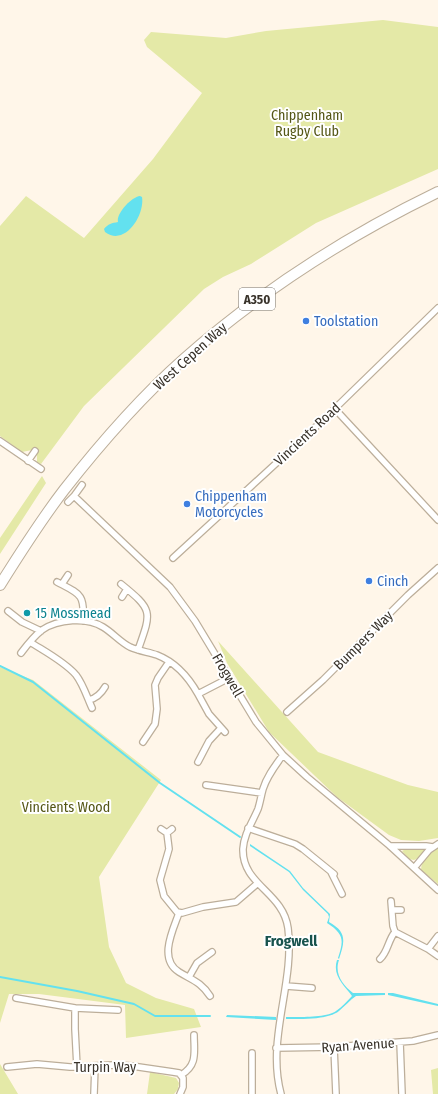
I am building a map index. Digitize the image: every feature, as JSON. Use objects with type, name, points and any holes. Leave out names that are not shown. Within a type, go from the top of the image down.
[{"type":"highway","name":"West Cepen Way","points":[[0,585],[42,521],[83,467],[132,410],[183,360],[247,306],[303,268],[364,230],[438,192]]},
{"type":"street","name":"Vincients Road","points":[[173,558],[335,408],[438,308]]},
{"type":"street","points":[[335,408],[438,520]]},
{"type":"street","points":[[0,441],[41,469]]},
{"type":"street","points":[[28,461],[35,451]]},
{"type":"street","points":[[68,502],[82,485]]},
{"type":"street","name":"Frogwell","points":[[74,496],[170,587],[195,621],[260,727],[283,756],[390,846],[438,890]]},
{"type":"street","name":"Bumpers Way","points":[[287,712],[323,680],[408,595],[438,568]]},
{"type":"street","points":[[68,575],[60,583],[75,592],[81,598],[84,606],[83,621]]},
{"type":"street","points":[[120,584],[140,600],[148,614],[146,628],[138,650]]},
{"type":"street","points":[[122,597],[127,589]]},
{"type":"street","points":[[8,611],[22,622],[41,631]]},
{"type":"street","points":[[21,653],[30,642],[47,627],[73,621],[83,621],[104,627],[122,642],[138,650],[156,655],[169,662],[186,676],[198,694],[206,710],[223,730],[209,741],[197,754],[198,762]]},
{"type":"street","points":[[30,642],[71,670],[79,680],[92,708]]},
{"type":"street","points":[[142,742],[147,733],[155,724],[157,715],[155,691],[156,683],[169,662]]},
{"type":"street","points":[[198,694],[229,678]]},
{"type":"street","points":[[89,700],[95,699],[105,687]]},
{"type":"street","points":[[281,1094],[276,1065],[276,1048],[286,986],[289,956],[288,929],[286,918],[279,904],[248,871],[244,860],[244,842],[248,828],[258,808],[271,771],[283,756]]},
{"type":"street","points":[[206,785],[262,793]]},
{"type":"street","points":[[248,828],[295,844],[303,849],[332,872],[342,894]]},
{"type":"street","points":[[161,830],[170,831],[169,849],[166,862],[161,873],[161,887],[164,896],[177,912],[203,907],[235,906],[258,883]]},
{"type":"street","points":[[390,846],[435,845]]},
{"type":"street","points":[[414,868],[435,845]]},
{"type":"street","points":[[391,901],[393,926],[395,932],[428,949],[438,956]]},
{"type":"street","points":[[392,910],[401,910]]},
{"type":"street","points":[[179,912],[170,940],[169,962],[173,968],[210,992]]},
{"type":"street","points":[[380,959],[384,955],[390,939],[395,932]]},
{"type":"street","points":[[428,949],[438,936]]},
{"type":"street","points":[[189,977],[197,964],[209,956]]},
{"type":"street","points":[[286,986],[305,985],[312,988]]},
{"type":"street","points":[[16,998],[75,1008],[118,1010]]},
{"type":"street","points":[[75,1008],[77,1067]]},
{"type":"street","points":[[180,1094],[184,1084],[181,1075],[189,1070],[194,1061],[194,1034]]},
{"type":"street","name":"Ryan Avenue","points":[[276,1048],[334,1047],[400,1042],[425,1039],[438,1035]]},
{"type":"street","points":[[400,1042],[402,1094]]},
{"type":"street","points":[[334,1047],[336,1094]]},
{"type":"street","points":[[252,1094],[254,1057]]},
{"type":"street","name":"Turpin Way","points":[[7,1067],[37,1064],[77,1067],[113,1065],[132,1066],[173,1072],[181,1075]]},
{"type":"street","points":[[94,1094],[95,1066]]},
{"type":"green space","name":"Chippenham Rugby Club","points":[[383,20],[438,27],[438,169],[316,223],[251,264],[223,277],[204,289],[84,406],[41,464],[37,462],[37,453],[32,450],[22,452],[0,436],[0,226],[26,196],[84,238],[153,159],[202,93],[147,47],[144,40],[151,32],[226,38],[266,31]]},
{"type":"green space","points":[[42,476],[46,483],[0,554],[0,538]]},
{"type":"green space","points":[[218,641],[318,752],[408,785],[438,792],[438,838],[419,841],[401,840],[389,835],[337,797],[269,732],[227,663]]},
{"type":"green space","name":"Vincients Wood","points":[[0,667],[33,680],[161,780],[99,877],[109,947],[126,983],[156,998],[194,1009],[201,1027],[126,1038],[125,1005],[39,994],[9,994],[0,1023]]},
{"type":"green space","points":[[438,846],[438,884],[421,870],[421,866]]},
{"type":"green space","points":[[425,849],[422,854],[414,860],[409,859],[402,851],[404,850]]},
{"type":"green space","points":[[0,1064],[18,1094],[0,1094]]},
{"type":"green space","points":[[438,1068],[438,1094],[433,1094],[431,1070]]},
{"type":"green space","points":[[150,1072],[176,1078],[179,1083],[178,1089],[174,1094],[147,1094]]},
{"type":"water","points":[[140,196],[142,197],[142,204],[140,212],[132,227],[120,235],[112,236],[105,232],[104,229],[107,226],[118,222],[119,215],[125,206],[132,199]]},
{"type":"water","points":[[250,844],[290,871],[303,888],[330,914],[329,922],[339,929],[343,938],[339,959],[342,942],[340,934],[327,923],[329,917],[328,914],[303,890],[289,872],[250,846]]},
{"type":"water","points":[[337,960],[339,960],[338,970],[340,979],[353,993],[385,993],[385,995],[356,996],[339,1011],[328,1016],[286,1019],[286,1017],[312,1017],[332,1013],[340,1008],[352,996],[337,976]]},
{"type":"water","points":[[388,993],[438,1004],[438,1006],[388,995]]},
{"type":"water","points":[[227,1015],[276,1017],[276,1020],[226,1017]]},
{"type":"waterway","points":[[0,666],[33,682],[160,783],[240,837]]},
{"type":"waterway","points":[[0,977],[77,991],[134,1004],[155,1016],[210,1016]]},
{"type":"place","name":"Toolstation","points":[[306,321]]},
{"type":"place","name":"Chippenham Motorcycles","points":[[187,504]]},
{"type":"place","name":"Cinch","points":[[369,581]]},
{"type":"place","name":"15 Mossmead","points":[[27,613]]},
{"type":"district","name":"Frogwell","points":[[291,941]]}]
